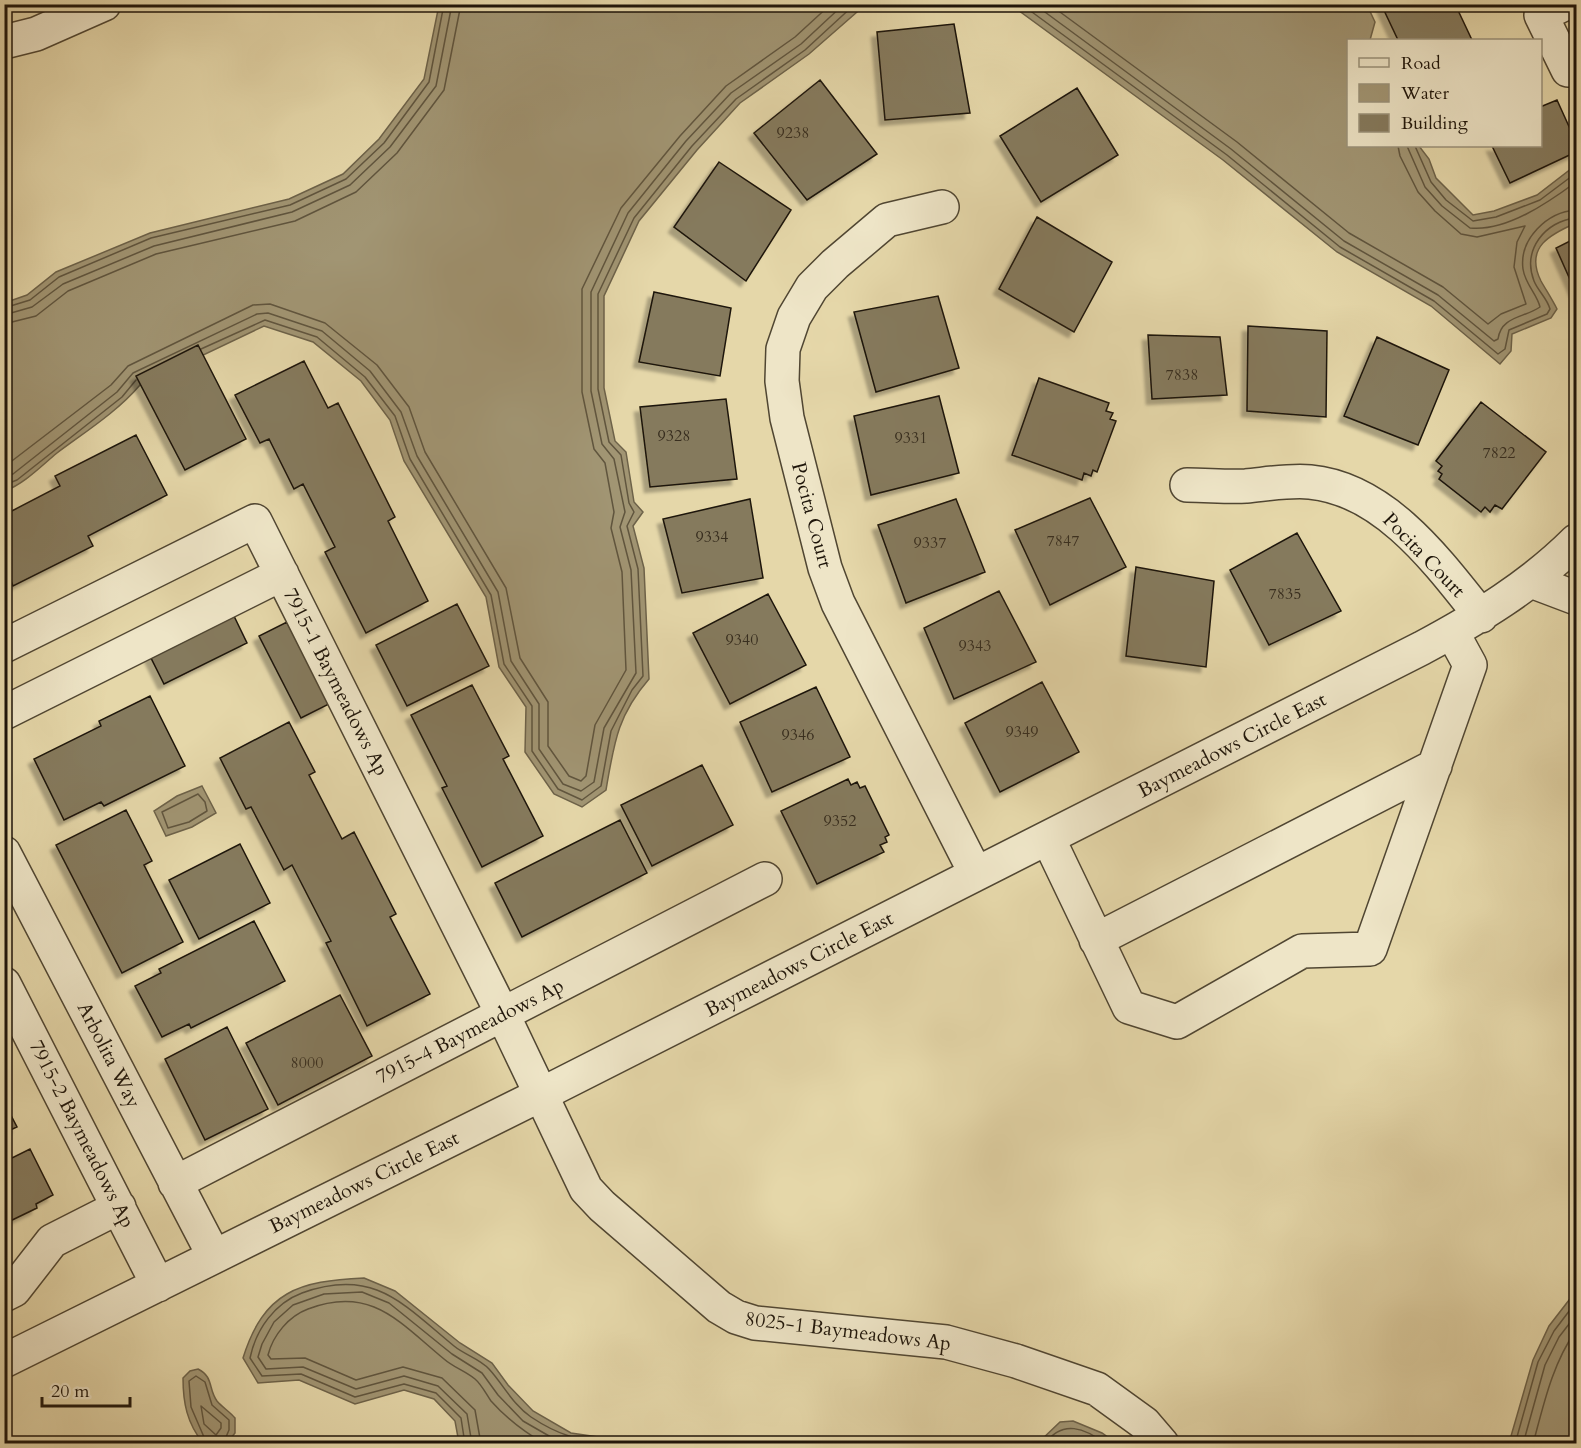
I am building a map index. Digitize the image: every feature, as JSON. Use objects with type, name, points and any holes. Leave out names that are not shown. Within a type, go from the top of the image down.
[{"type":"street","points":[[4,42],[36,34],[104,4]]},
{"type":"street","points":[[1564,4],[1541,15],[1568,70],[1576,66]]},
{"type":"street","name":"Pocita Court","points":[[942,207],[887,220],[835,264],[812,287],[794,317],[783,349],[782,381],[787,418],[822,556],[838,603],[976,874]]},
{"type":"street","name":"Pocita Court","points":[[1187,485],[1242,486],[1309,481],[1360,497],[1375,505],[1404,529],[1445,571],[1481,616]]},
{"type":"street","name":"7915-1 Baymeadows Ap","points":[[4,645],[255,521],[542,1094]]},
{"type":"street","name":"Baymeadows Circle East","points":[[4,1361],[542,1094],[1452,632],[1481,616],[1531,581],[1576,541]]},
{"type":"street","points":[[4,713],[282,574]]},
{"type":"street","points":[[1531,581],[1576,598]]},
{"type":"street","points":[[1048,838],[1129,1007],[1177,1022],[1302,951],[1370,949],[1470,665],[1452,632]]},
{"type":"street","points":[[1096,940],[1434,766]]},
{"type":"street","name":"Arbolita Way","points":[[6,861],[214,1256]]},
{"type":"street","name":"7915-4 Baymeadows Ap","points":[[175,1183],[765,879]]},
{"type":"street","name":"7915-2 Baymeadows Ap","points":[[4,984],[158,1285]]},
{"type":"street","name":"8025-1 Baymeadows Ap","points":[[542,1094],[586,1189],[602,1206],[710,1299],[736,1317],[755,1323],[946,1342],[1016,1361],[1097,1389],[1144,1423],[1162,1443]]},
{"type":"street","points":[[4,1296],[14,1290],[52,1241],[119,1207]]},
{"type":"water","points":[[439,5],[865,5],[809,54],[740,103],[697,150],[639,221],[604,296],[604,388],[615,441],[626,452],[634,502],[643,512],[633,526],[644,568],[649,679],[623,718],[618,731],[606,790],[582,807],[554,794],[525,752],[526,707],[499,667],[486,597],[404,461],[390,420],[361,381],[313,342],[264,326],[140,385],[100,421],[26,479],[5,491],[4,303],[27,295],[56,272],[150,233],[289,199],[343,174],[379,139],[424,79]]},
{"type":"water","points":[[1011,5],[1367,5],[1375,22],[1370,39],[1347,39],[1347,147],[1420,147],[1429,159],[1436,178],[1473,215],[1494,211],[1537,195],[1576,165],[1576,223],[1549,237],[1538,251],[1536,259],[1541,281],[1557,309],[1551,318],[1512,334],[1511,351],[1500,364],[1431,306],[1337,252],[1223,160]]},
{"type":"water","points":[[202,786],[216,813],[192,827],[166,836],[154,811],[177,796]]},
{"type":"water","points":[[364,1278],[395,1291],[460,1343],[492,1363],[508,1385],[533,1411],[571,1433],[639,1443],[459,1443],[455,1421],[434,1399],[404,1390],[355,1404],[299,1380],[258,1383],[243,1358],[252,1335],[273,1304],[303,1287],[321,1282]]},
{"type":"water","points":[[1576,1291],[1576,1443],[1509,1443],[1533,1360],[1549,1326]]},
{"type":"water","points":[[198,1369],[209,1379],[217,1401],[235,1418],[235,1433],[227,1443],[203,1443],[190,1420],[185,1404],[183,1378],[190,1371]]},
{"type":"water","points":[[1073,1421],[1102,1433],[1116,1443],[1038,1443],[1060,1422]]},
{"type":"building","points":[[1381,4],[1455,4],[1472,39],[1398,39]]},
{"type":"building","points":[[954,24],[970,113],[885,120],[877,32]]},
{"type":"building","points":[[820,80],[877,154],[807,200],[754,133]]},
{"type":"building","points":[[1077,88],[1118,155],[1041,202],[1000,136]]},
{"type":"building","points":[[1557,100],[1576,142],[1576,152],[1510,183],[1492,147],[1542,147],[1542,106]]},
{"type":"building","points":[[719,162],[791,210],[746,281],[674,227]]},
{"type":"building","points":[[1037,217],[1112,262],[1074,332],[999,289]]},
{"type":"building","points":[[1576,238],[1576,293],[1556,248]]},
{"type":"building","points":[[654,292],[731,308],[720,376],[639,362]]},
{"type":"building","points":[[938,296],[959,368],[876,392],[854,312]]},
{"type":"building","points":[[1248,326],[1327,331],[1326,417],[1247,411]]},
{"type":"building","points":[[1148,335],[1220,337],[1227,395],[1152,399]]},
{"type":"building","points":[[1377,337],[1449,370],[1418,445],[1344,416]]},
{"type":"building","points":[[198,345],[246,439],[185,470],[136,376]]},
{"type":"building","points":[[304,361],[328,408],[338,403],[395,517],[388,521],[428,601],[366,633],[325,552],[335,547],[303,484],[294,489],[269,439],[260,443],[235,395]]},
{"type":"building","points":[[1039,378],[1109,403],[1106,411],[1113,413],[1110,419],[1116,421],[1097,472],[1093,470],[1091,476],[1084,473],[1082,480],[1012,455]]},
{"type":"building","points":[[939,396],[959,473],[871,495],[854,416]]},
{"type":"building","points":[[726,399],[737,479],[650,487],[640,407]]},
{"type":"building","points":[[1481,402],[1546,452],[1502,509],[1495,505],[1490,512],[1485,507],[1481,512],[1439,479],[1442,474],[1438,471],[1442,466],[1436,461]]},
{"type":"building","points":[[136,435],[167,495],[88,536],[93,546],[13,586],[10,578],[4,581],[4,515],[60,486],[55,476]]},
{"type":"building","points":[[1090,498],[1126,567],[1050,605],[1015,530]]},
{"type":"building","points":[[750,499],[763,578],[682,593],[663,519]]},
{"type":"building","points":[[956,499],[985,572],[906,603],[878,525]]},
{"type":"building","points":[[1297,533],[1341,611],[1269,645],[1230,570]]},
{"type":"building","points":[[1136,567],[1214,581],[1206,667],[1126,656]]},
{"type":"building","points":[[999,591],[1036,662],[954,699],[924,628]]},
{"type":"building","points":[[768,594],[806,665],[730,704],[693,633]]},
{"type":"building","points":[[457,604],[489,666],[407,706],[376,645]]},
{"type":"building","points":[[233,614],[247,643],[164,684],[150,656]]},
{"type":"building","points":[[287,622],[329,704],[301,718],[259,636]]},
{"type":"building","points":[[1042,682],[1079,752],[1000,792],[965,723]]},
{"type":"building","points":[[472,685],[509,756],[503,759],[543,836],[482,867],[442,788],[447,786],[411,715]]},
{"type":"building","points":[[816,687],[850,757],[772,792],[740,722]]},
{"type":"building","points":[[150,696],[185,766],[104,806],[101,802],[64,820],[34,759],[101,726],[99,721]]},
{"type":"building","points":[[289,722],[315,772],[309,775],[342,839],[354,832],[396,914],[390,917],[430,994],[367,1026],[326,943],[331,941],[292,865],[284,870],[251,807],[246,809],[220,758]]},
{"type":"building","points":[[702,765],[733,825],[652,866],[621,805]]},
{"type":"building","points":[[848,779],[851,785],[857,782],[860,788],[865,786],[889,835],[885,837],[887,842],[880,845],[884,852],[817,884],[781,811]]},
{"type":"building","points":[[126,810],[152,861],[144,865],[183,942],[122,973],[56,845]]},
{"type":"building","points":[[620,820],[647,873],[522,937],[495,883]]},
{"type":"building","points":[[240,844],[270,903],[199,939],[169,880]]},
{"type":"building","points":[[254,921],[285,981],[191,1028],[189,1024],[162,1037],[135,986],[161,973],[159,969]]},
{"type":"building","points":[[340,995],[372,1056],[278,1105],[246,1043]]},
{"type":"building","points":[[227,1027],[268,1109],[205,1140],[165,1059]]},
{"type":"building","points":[[4,1102],[17,1127],[4,1133]]},
{"type":"building","points":[[30,1149],[53,1195],[36,1204],[37,1208],[4,1224],[4,1157],[10,1154],[12,1158]]}]
